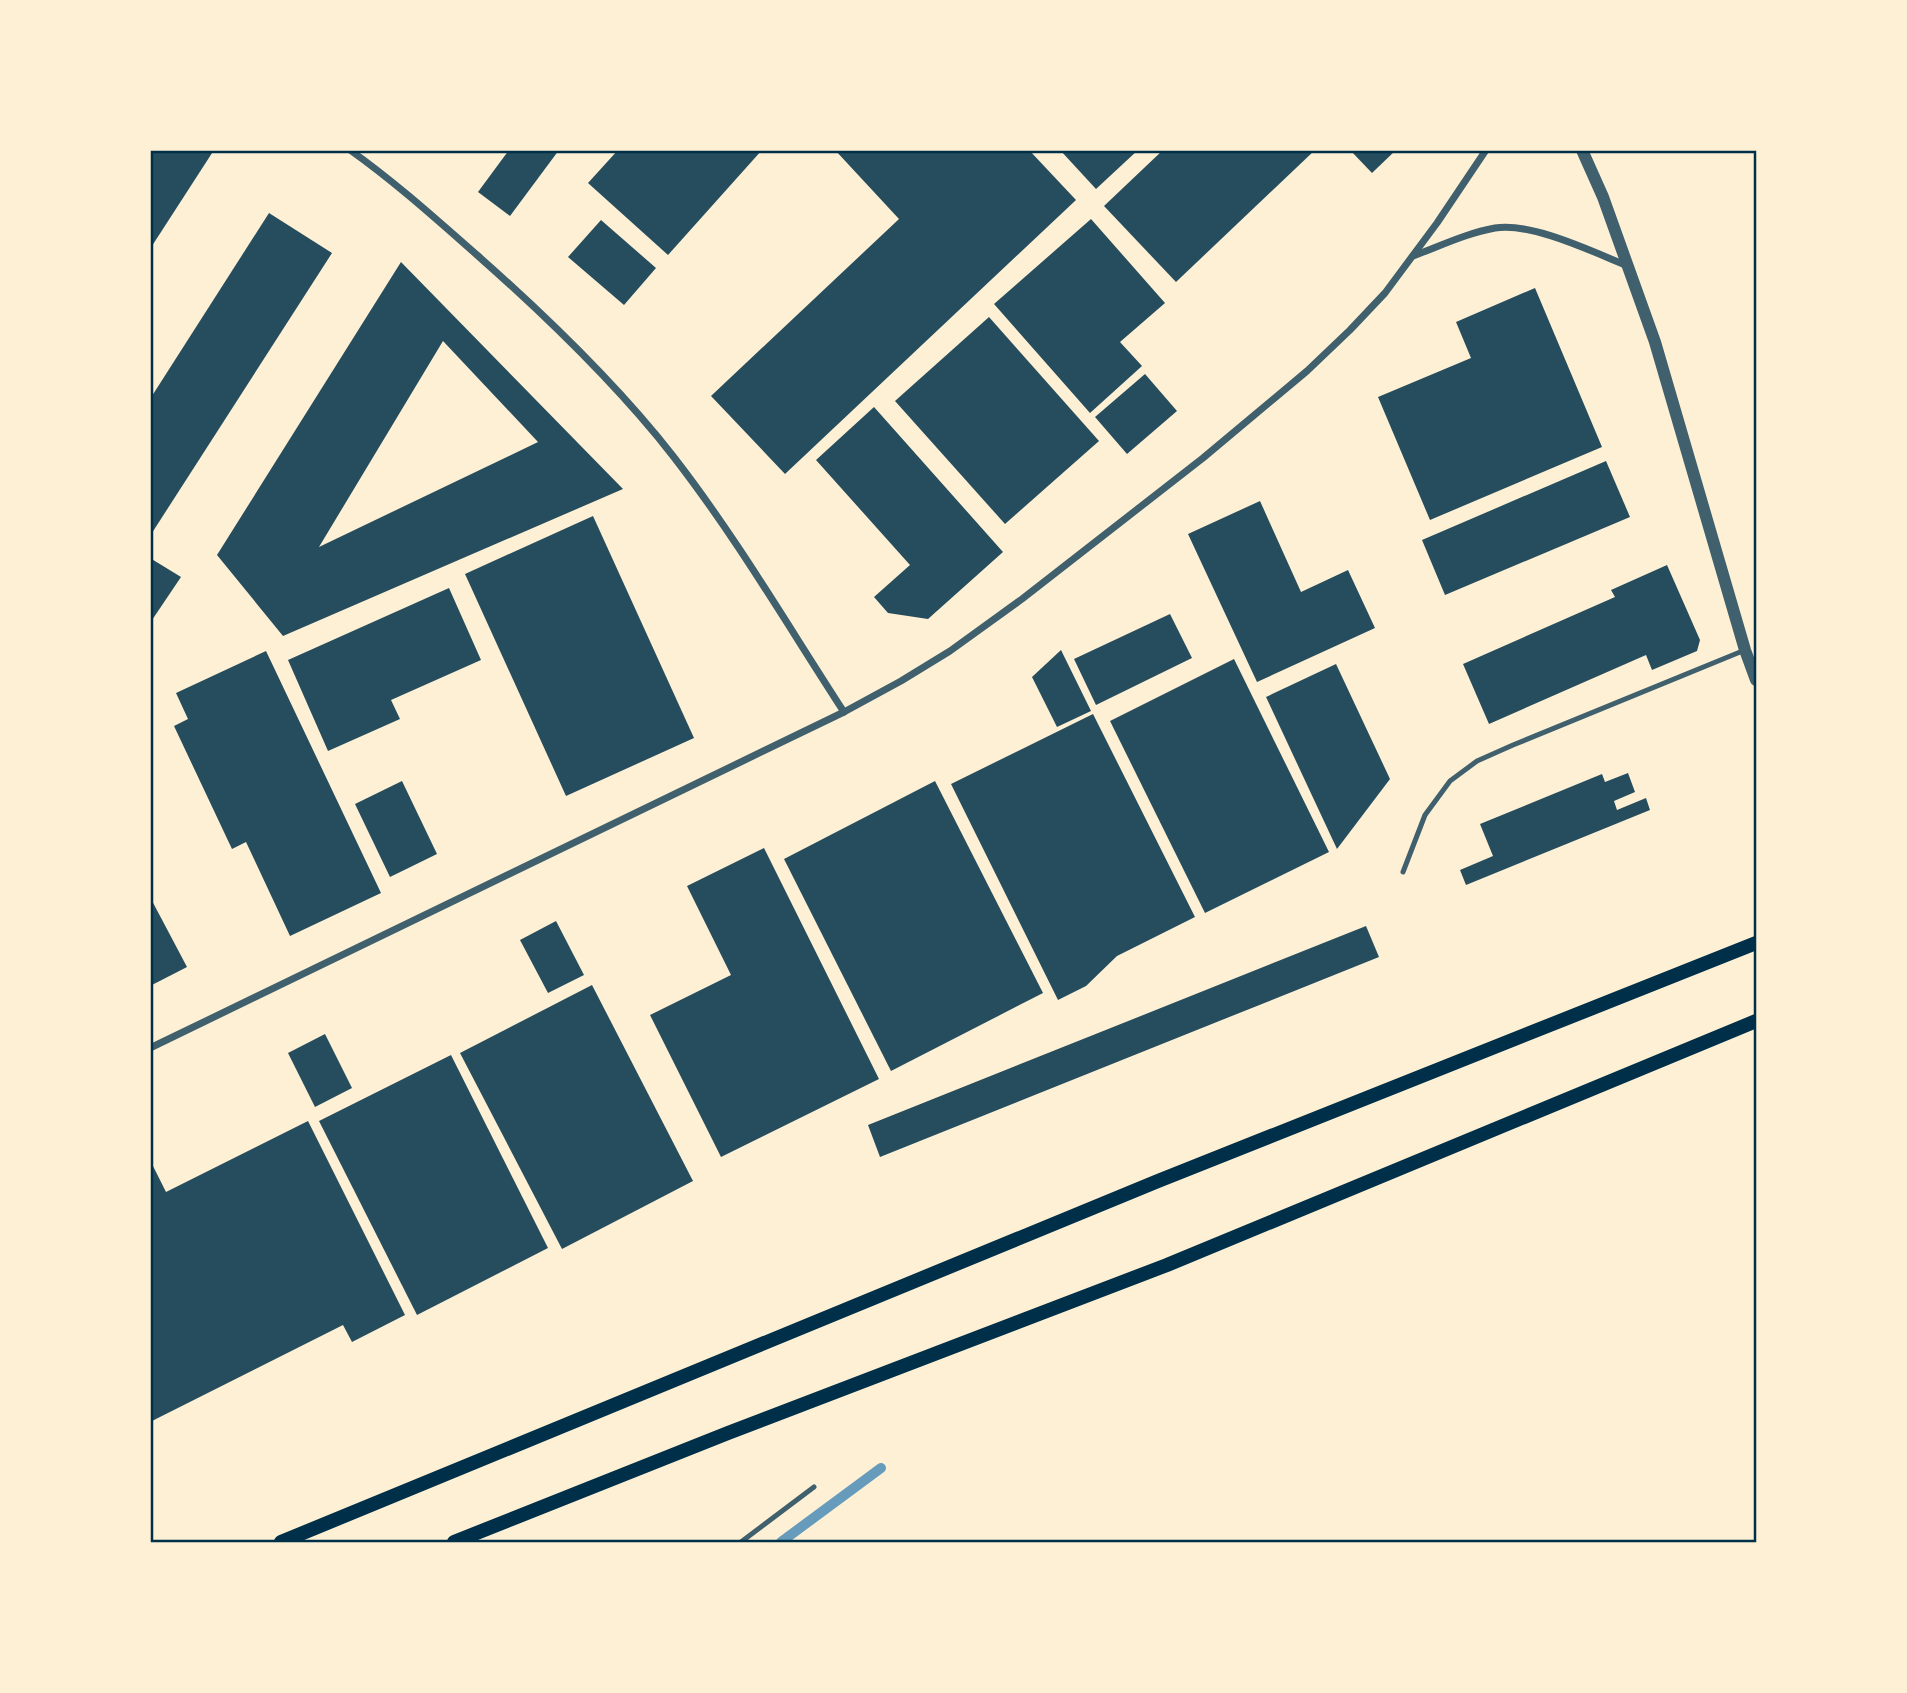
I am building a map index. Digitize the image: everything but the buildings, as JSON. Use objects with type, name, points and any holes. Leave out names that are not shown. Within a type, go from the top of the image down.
[{"type":"main road","points":[[281,1542],[1145,1186],[1756,943]]},
{"type":"main road","points":[[454,1542],[728,1433],[1167,1265],[1756,1021]]},
{"type":"street","points":[[350,150],[435,218],[525,298],[621,395],[672,455],[719,518],[844,712]]},
{"type":"street","points":[[150,1048],[844,712],[950,651],[1022,599],[1203,458],[1307,371],[1385,293],[1486,150]]},
{"type":"street","points":[[1582,150],[1603,197],[1655,342],[1756,680]]},
{"type":"street","points":[[1412,256],[1464,236],[1496,228],[1521,229],[1552,237],[1629,266]]},
{"type":"lane","points":[[1403,872],[1425,815],[1450,781],[1478,761],[1745,650]]},
{"type":"lane","points":[[741,1542],[814,1487]]},
{"type":"waterway","points":[[781,1542],[881,1468]]}]
